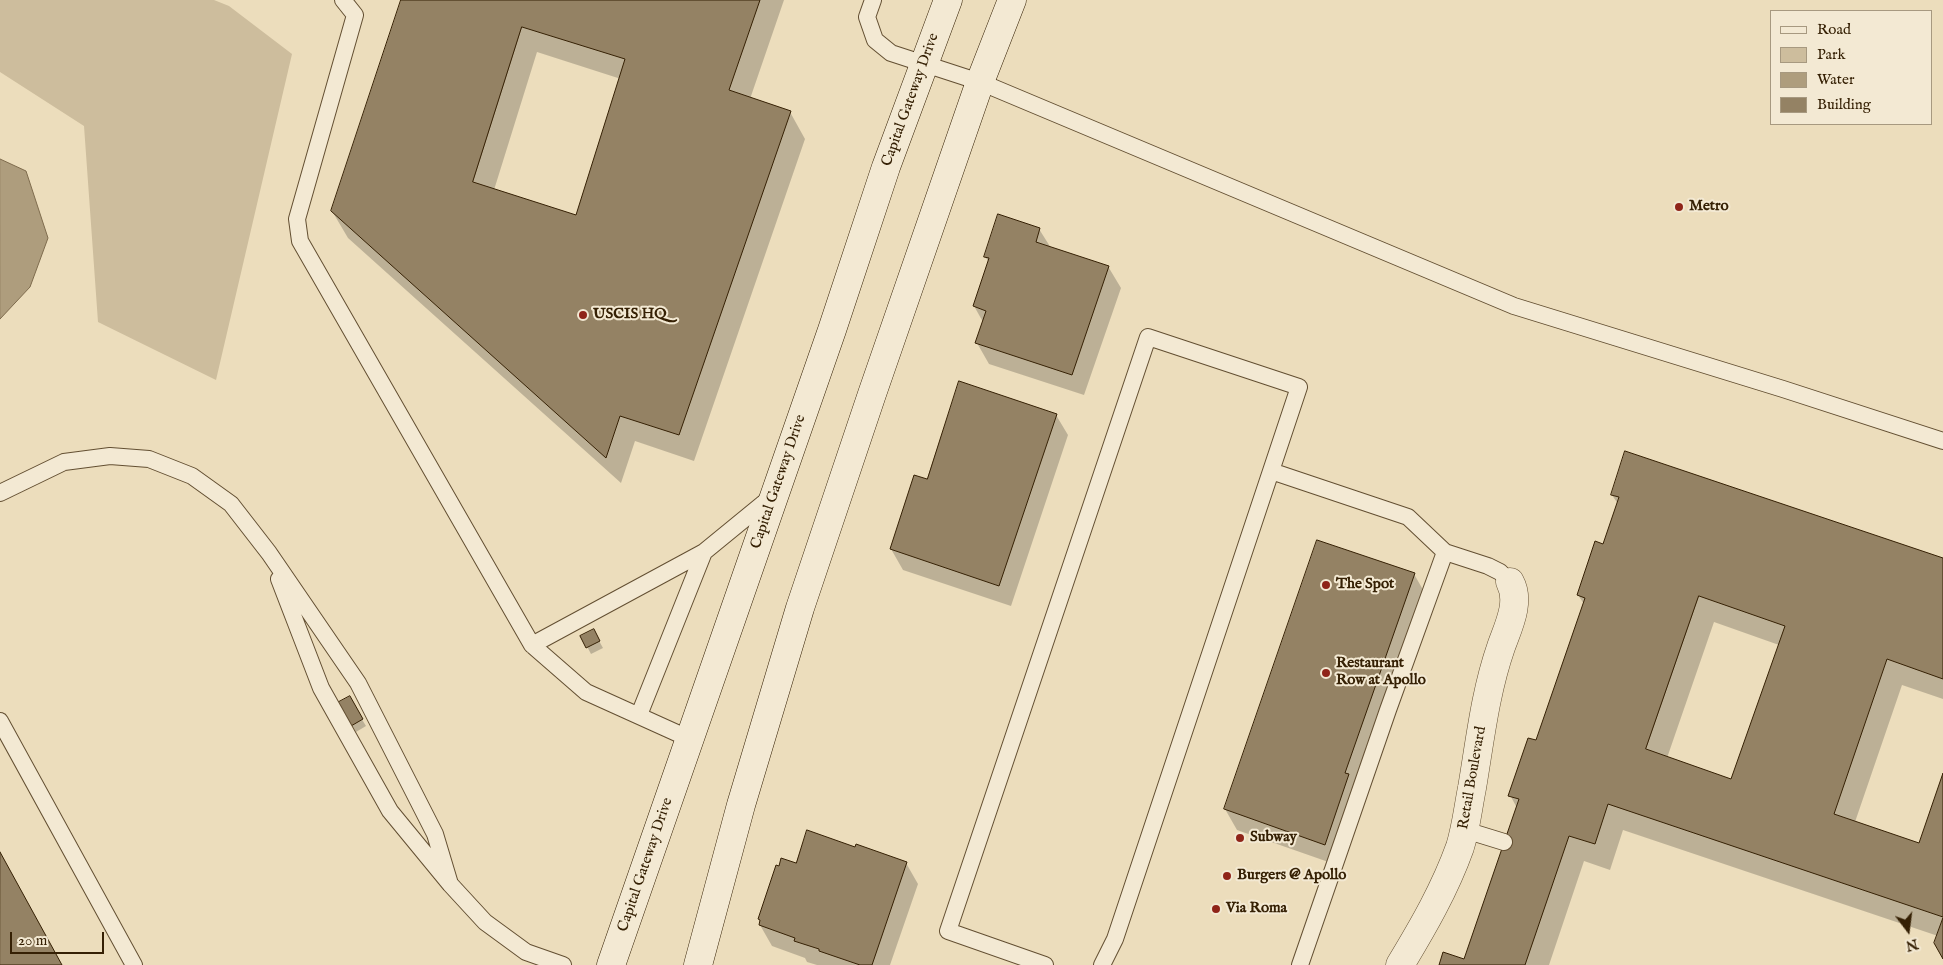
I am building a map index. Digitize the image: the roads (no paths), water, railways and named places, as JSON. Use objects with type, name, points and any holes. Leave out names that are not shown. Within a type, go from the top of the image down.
[{"type":"street","name":"Capital Gateway Drive","points":[[612,965],[832,330],[886,167],[926,64],[948,0]]},
{"type":"street","points":[[698,965],[741,804],[800,608],[980,82],[1012,0]]},
{"type":"street","name":"Retail Boulevard","points":[[1400,965],[1422,930],[1444,886],[1465,830],[1485,706],[1495,664],[1512,612],[1514,589],[1510,582]]},
{"type":"lane","points":[[343,0],[355,15],[296,219],[300,241],[532,645],[586,692],[690,739]]},
{"type":"lane","points":[[873,0],[867,17],[875,40],[891,53],[980,82],[1514,306],[1783,389],[1943,441]]},
{"type":"lane","points":[[1045,965],[948,931],[1148,337],[1299,387],[1115,939],[1102,965]]},
{"type":"lane","points":[[0,493],[64,462],[110,456],[149,459],[192,476],[231,504],[269,553],[358,683],[435,834],[450,884]]},
{"type":"lane","points":[[1270,471],[1408,517],[1445,552],[1488,566],[1500,572],[1510,582]]},
{"type":"lane","points":[[532,645],[704,552],[774,495]]},
{"type":"lane","points":[[638,715],[704,552]]},
{"type":"lane","points":[[1300,965],[1445,552]]},
{"type":"lane","points":[[269,553],[321,688],[390,811],[450,884],[485,922],[526,952],[563,965]]},
{"type":"lane","points":[[0,721],[134,965]]},
{"type":"lane","points":[[1465,830],[1504,842]]},
{"type":"water","points":[[0,159],[26,171],[48,238],[30,287],[0,319]]},
{"type":"place","name":"Metro","points":[[1679,207]]},
{"type":"place","name":"USCIS HQ","points":[[583,315]]},
{"type":"place","name":"The Spot","points":[[1326,585]]},
{"type":"place","name":"Restaurant Row at Apollo","points":[[1326,673]]},
{"type":"place","name":"Subway","points":[[1240,838]]},
{"type":"place","name":"Burgers @ Apollo","points":[[1227,876]]},
{"type":"place","name":"Via Roma","points":[[1216,909]]}]
